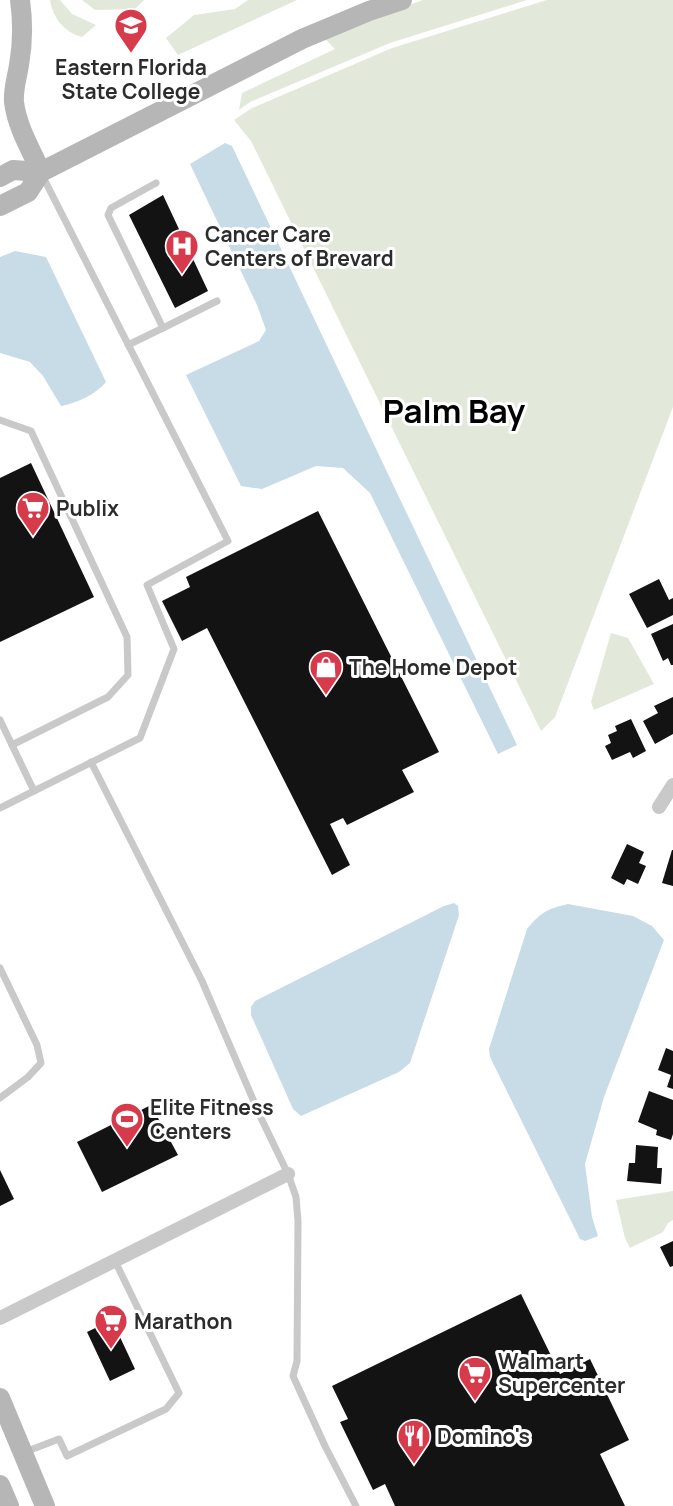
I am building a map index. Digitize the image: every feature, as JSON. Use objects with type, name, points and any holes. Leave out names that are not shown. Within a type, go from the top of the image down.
[{"type":"street","points":[[20,0],[23,19],[22,44],[14,85],[14,102],[18,120],[41,172]]},
{"type":"street","points":[[0,206],[28,192],[41,172],[302,39],[402,0]]},
{"type":"street","points":[[0,177],[13,170],[41,172]]},
{"type":"street","points":[[658,807],[673,785]]},
{"type":"street","points":[[0,1318],[288,1174]]},
{"type":"street","points":[[0,1398],[45,1506]]},
{"type":"street","points":[[0,1441],[23,1453]]},
{"type":"street","points":[[0,1485],[9,1506]]},
{"type":"lane","points":[[0,808],[140,738],[174,649],[147,585],[228,542],[41,172]]},
{"type":"lane","points":[[156,183],[111,208],[108,215],[163,328]]},
{"type":"lane","points":[[128,345],[217,301]]},
{"type":"lane","points":[[0,420],[31,431],[127,637],[128,675],[108,697],[12,745]]},
{"type":"lane","points":[[0,720],[34,791]]},
{"type":"lane","points":[[91,762],[202,981],[261,1118],[288,1174],[296,1197],[298,1221],[297,1361],[293,1376],[356,1506]]},
{"type":"lane","points":[[0,968],[37,1045],[40,1063],[28,1077],[0,1098]]},
{"type":"lane","points":[[23,1453],[59,1439],[67,1456],[166,1409],[179,1393],[115,1261]]},
{"type":"green space","points":[[50,0],[60,0],[72,14],[96,25],[82,37],[70,32],[60,23]]},
{"type":"green space","points":[[82,0],[144,0],[135,9],[95,10]]},
{"type":"green space","points":[[248,0],[297,0],[178,55],[166,38],[194,15],[235,9]]},
{"type":"green space","points":[[423,0],[527,0],[390,43],[250,102],[239,110],[242,93],[335,49],[324,38]]},
{"type":"green space","points":[[547,0],[673,0],[673,407],[555,717],[541,731],[251,141],[234,120],[252,108],[392,48]]},
{"type":"green space","points":[[611,633],[628,638],[654,684],[594,710],[591,702]]},
{"type":"green space","points":[[673,1191],[673,1220],[668,1223],[663,1232],[630,1248],[625,1238],[616,1200]]},
{"type":"water","points":[[225,143],[232,146],[517,745],[498,754],[370,493],[343,468],[316,466],[262,489],[241,486],[186,375],[259,341],[266,330],[257,305],[190,164]]},
{"type":"water","points":[[15,251],[46,257],[106,382],[97,391],[79,401],[61,406],[43,376],[30,362],[0,353],[0,257]]},
{"type":"water","points":[[454,903],[458,906],[459,915],[410,1063],[399,1072],[301,1116],[293,1109],[251,1015],[251,1007],[255,1001]]},
{"type":"water","points":[[568,904],[633,916],[652,926],[664,940],[604,1097],[585,1164],[592,1217],[598,1236],[585,1241],[580,1239],[490,1057],[489,1049],[527,929],[545,912]]},
{"type":"building","points":[[163,195],[208,291],[175,308],[129,215]]},
{"type":"building","name":"Publix","points":[[31,463],[94,597],[0,642],[0,478]]},
{"type":"building","name":"The Home Depot","points":[[318,511],[439,752],[402,770],[414,792],[347,825],[343,818],[330,824],[350,865],[332,875],[207,628],[182,641],[162,601],[190,587],[186,577]]},
{"type":"building","points":[[659,579],[669,600],[673,598],[673,615],[647,628],[629,594]]},
{"type":"building","points":[[673,624],[673,665],[671,665],[668,658],[663,661],[651,634]]},
{"type":"building","points":[[673,697],[673,734],[655,744],[643,721],[658,713],[654,706]]},
{"type":"building","points":[[631,719],[646,751],[633,758],[630,752],[612,760],[605,746],[611,743],[608,735],[617,731],[615,726]]},
{"type":"building","points":[[627,844],[644,852],[639,863],[646,866],[638,884],[627,879],[624,885],[611,878]]},
{"type":"building","points":[[673,850],[673,886],[662,883]]},
{"type":"building","points":[[666,1048],[673,1051],[673,1089],[667,1087],[671,1075],[658,1070]]},
{"type":"building","points":[[649,1091],[673,1100],[671,1140],[656,1135],[657,1130],[638,1122]]},
{"type":"building","name":"Elite Fitness Centers","points":[[151,1105],[178,1155],[102,1192],[77,1142]]},
{"type":"building","points":[[636,1145],[658,1147],[657,1168],[662,1168],[661,1184],[627,1181],[629,1163],[635,1163]]},
{"type":"building","points":[[0,1170],[14,1199],[0,1206]]},
{"type":"building","points":[[673,1241],[673,1266],[670,1267],[660,1247]]},
{"type":"building","name":"Walmart Supercenter","points":[[521,1294],[560,1374],[590,1359],[629,1440],[600,1454],[625,1506],[395,1506],[385,1484],[373,1490],[340,1422],[348,1419],[332,1386]]},
{"type":"building","name":"Marathon","points":[[112,1320],[135,1369],[110,1381],[87,1332]]},
{"type":"place","name":"Eastern Florida State College","points":[[131,54]]},
{"type":"place","name":"Cancer Care Centers of Brevard","points":[[182,275]]},
{"type":"place","name":"Publix","points":[[33,537]]},
{"type":"place","name":"The Home Depot","points":[[326,696]]},
{"type":"place","name":"Elite Fitness Centers","points":[[127,1148]]},
{"type":"place","name":"Marathon","points":[[111,1350]]},
{"type":"place","name":"Walmart Supercenter","points":[[475,1402]]},
{"type":"place","name":"Domino's","points":[[414,1465]]},
{"type":"district","name":"Palm Bay","points":[[454,410]]}]
